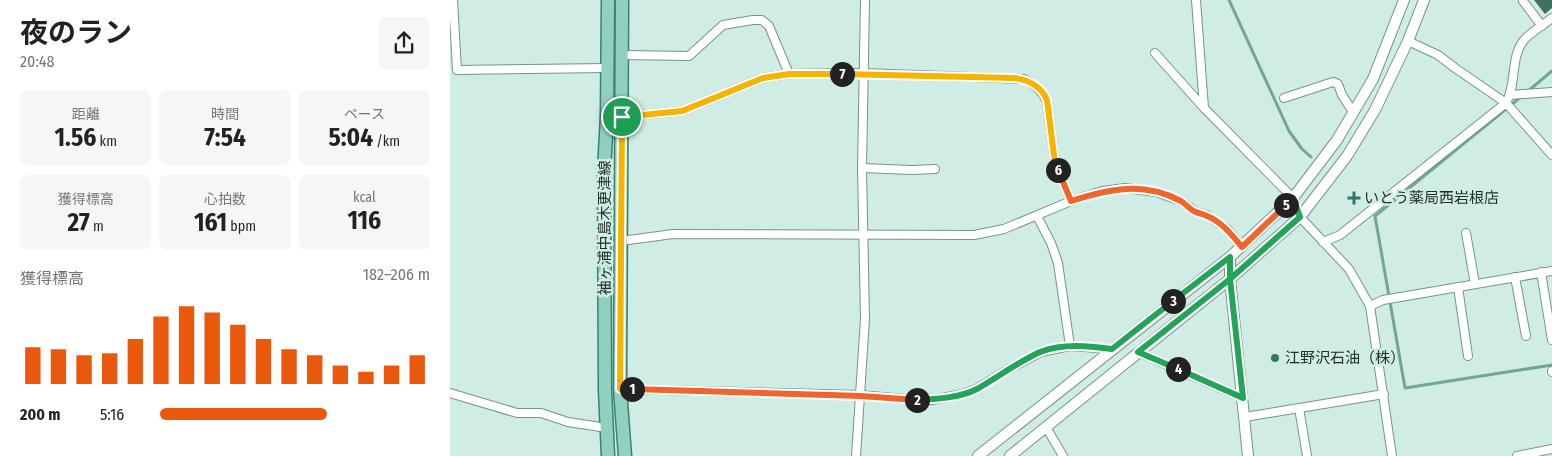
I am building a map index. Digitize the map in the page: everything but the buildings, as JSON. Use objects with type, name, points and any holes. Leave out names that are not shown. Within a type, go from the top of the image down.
[{"type":"main road","name":"袖ヶ浦中島木更津線","points":[[608,0],[607,116],[604,170],[608,456]]},
{"type":"main road","points":[[622,0],[620,389],[625,456]]},
{"type":"street","points":[[856,456],[865,319],[862,168],[865,0]]},
{"type":"street","points":[[1196,0],[1204,108]]},
{"type":"street","points":[[978,456],[1230,257],[1293,198],[1337,140],[1373,79],[1404,0]]},
{"type":"street","points":[[1010,456],[1230,279],[1300,217],[1347,156],[1375,110],[1408,42],[1424,0]]},
{"type":"street","points":[[1523,1],[1542,26]]},
{"type":"street","points":[[452,4],[457,70],[608,68]]},
{"type":"street","points":[[1323,242],[1340,235],[1506,103],[1510,96],[1518,54],[1524,40],[1552,18]]},
{"type":"street","points":[[623,55],[690,56],[723,25],[762,20],[769,26],[789,74]]},
{"type":"street","points":[[1408,42],[1438,55],[1506,103],[1552,155]]},
{"type":"street","points":[[1155,53],[1204,108],[1293,198],[1300,217],[1349,269],[1370,306],[1392,456]]},
{"type":"street","points":[[607,116],[622,117],[682,111],[763,78],[789,74],[864,73],[1014,78],[1032,83],[1047,100],[1055,163],[1071,201]]},
{"type":"street","points":[[1284,98],[1333,82],[1338,84],[1342,95],[1353,112]]},
{"type":"street","points":[[1510,96],[1552,92]]},
{"type":"street","points":[[862,168],[935,169]]},
{"type":"street","points":[[621,241],[673,234],[971,235],[1004,229],[1071,201],[1125,188],[1156,192],[1181,201],[1196,212],[1207,216],[1227,229],[1242,247]]},
{"type":"street","points":[[1037,216],[1051,243],[1058,264],[1070,346]]},
{"type":"street","points":[[1466,234],[1475,284]]},
{"type":"street","points":[[1230,257],[1230,279],[1248,456]]},
{"type":"street","points":[[1370,306],[1383,300],[1552,271]]},
{"type":"street","points":[[1541,272],[1552,340]]},
{"type":"street","points":[[1515,277],[1526,336]]},
{"type":"street","points":[[1458,288],[1468,356]]},
{"type":"street","points":[[620,389],[932,400],[976,390],[1041,352],[1070,346],[1112,349]]},
{"type":"street","points":[[1138,352],[1243,398]]},
{"type":"street","points":[[450,393],[517,412],[541,413],[568,422],[607,428]]},
{"type":"street","points":[[1245,417],[1384,394]]},
{"type":"street","points":[[1299,408],[1307,456]]},
{"type":"street","points":[[1046,427],[1063,456]]},
{"type":"street","points":[[1521,456],[1552,449]]},
{"type":"waterway","points":[[1229,0],[1289,131],[1302,149],[1311,157]]},
{"type":"waterway","points":[[1527,92],[1552,71]]},
{"type":"waterway","points":[[1522,96],[1375,216],[1405,388],[1552,365]]},
{"type":"place","name":"いとう薬局西岩根店","points":[[1354,198]]},
{"type":"place","name":"江野沢石油（株）","points":[[1275,358]]},
{"type":"route","points":[[622,117],[620,389],[861,396],[916,400],[932,400],[963,394],[976,390],[1041,352],[1070,346],[1112,349],[1230,257],[1230,279],[1243,398],[1138,352],[1230,279],[1300,217],[1293,198],[1242,247],[1227,229],[1207,216],[1196,212],[1181,201],[1156,192],[1125,188],[1071,201],[1055,163],[1047,100],[1032,83],[1024,79],[864,73],[789,74],[763,78],[682,111],[622,117]]}]
